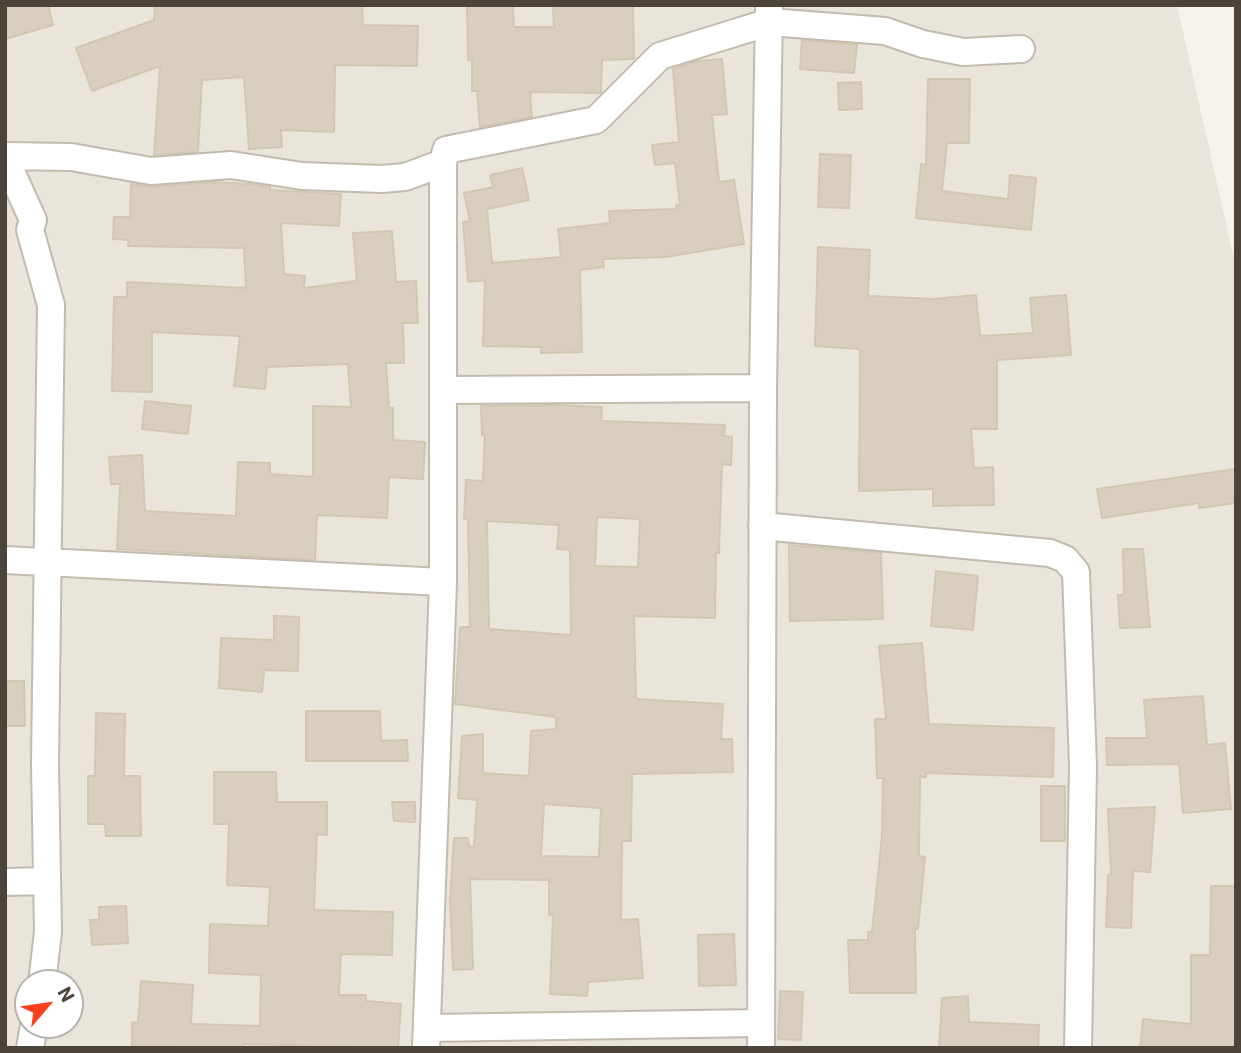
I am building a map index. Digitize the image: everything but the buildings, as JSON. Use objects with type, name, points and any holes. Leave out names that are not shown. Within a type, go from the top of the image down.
[{"type":"street","points":[[770,14],[763,387],[761,1035],[426,1038],[443,582],[443,163],[446,150],[596,120],[660,56],[770,14],[885,31],[923,44],[963,52],[1021,49]]},
{"type":"street","points":[[44,969],[48,932],[46,764],[51,305],[17,230],[33,220],[5,157],[71,157],[151,171],[231,165],[302,176],[382,179],[405,177],[443,163]]},
{"type":"street","points":[[443,390],[763,387]]},
{"type":"street","points":[[762,526],[1050,553],[1065,559],[1076,572],[1083,766],[1078,1048]]},
{"type":"street","points":[[5,560],[443,582]]},
{"type":"street","points":[[5,882],[47,881]]},
{"type":"shaded area","points":[[5,5],[1177,5],[1236,268],[1236,1048],[5,1048]]}]
